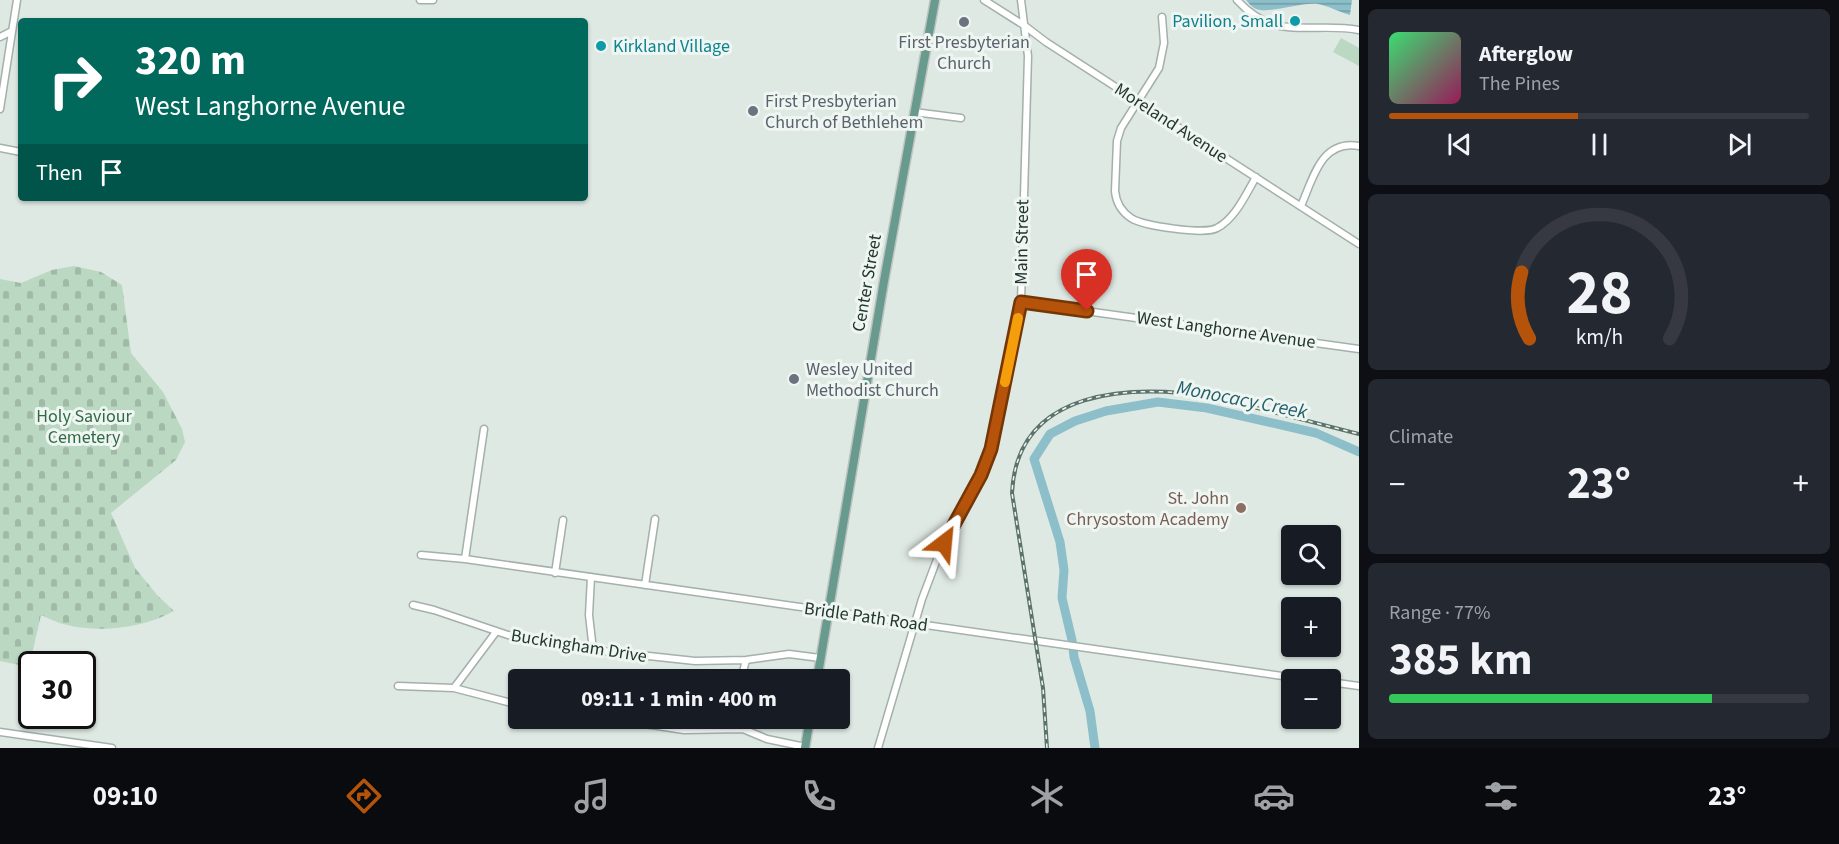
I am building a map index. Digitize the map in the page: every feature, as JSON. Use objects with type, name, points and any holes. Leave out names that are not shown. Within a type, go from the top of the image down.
[{"type":"main road","name":"Center Street","points":[[818,669],[935,0]]},
{"type":"main road","points":[[805,747],[808,729]]},
{"type":"street","points":[[0,109],[16,0]]},
{"type":"street","points":[[420,0],[433,0]]},
{"type":"street","name":"Moreland Avenue","points":[[984,0],[1359,244]]},
{"type":"street","name":"Main Street","points":[[878,748],[913,624],[939,554],[981,475],[988,457],[1021,302],[1028,56],[1021,0]]},
{"type":"street","points":[[1237,0],[1254,16],[1274,25],[1296,28],[1341,27],[1359,30]]},
{"type":"street","points":[[1162,17],[1164,43],[1159,68],[1121,128],[1116,148],[1116,197],[1119,205],[1130,217],[1139,222],[1198,231],[1215,229],[1231,217],[1256,177]]},
{"type":"street","points":[[0,37],[12,31]]},
{"type":"street","points":[[914,112],[961,118]]},
{"type":"street","points":[[1301,206],[1321,160],[1340,147],[1359,146]]},
{"type":"street","points":[[0,148],[18,151]]},
{"type":"street","name":"West Langhorne Avenue","points":[[1021,302],[1359,349]]},
{"type":"street","points":[[465,560],[484,429]]},
{"type":"street","points":[[645,585],[655,519]]},
{"type":"street","points":[[555,573],[563,520]]},
{"type":"street","name":"Bridle Path Road","points":[[421,555],[591,577],[1281,676]]},
{"type":"street","points":[[591,577],[589,615],[593,650]]},
{"type":"street","name":"Buckingham Drive","points":[[413,605],[435,610],[496,632],[593,650],[672,660],[711,662],[789,654],[820,658]]},
{"type":"street","points":[[454,688],[496,632]]},
{"type":"street","points":[[744,669],[746,660]]},
{"type":"street","points":[[1341,684],[1359,686]]},
{"type":"street","points":[[398,686],[454,688],[508,702]]},
{"type":"street","points":[[677,729],[742,729],[767,739],[805,747]]},
{"type":"street","points":[[0,732],[112,748]]},
{"type":"green space","points":[[1341,38],[1359,48],[1359,66],[1333,52]]},
{"type":"green space","name":"Holy Saviour Cemetery","points":[[74,266],[101,272],[122,285],[131,353],[163,392],[182,429],[185,442],[176,460],[111,513],[135,568],[174,611],[136,625],[108,629],[67,625],[41,615],[33,651],[18,651],[18,665],[0,661],[0,279],[21,283],[52,270]]},
{"type":"water","points":[[1246,0],[1352,0],[1350,15],[1318,4],[1262,10],[1255,8]]},
{"type":"waterway","name":"Monocacy Creek","points":[[1095,748],[1090,711],[1074,657],[1062,598],[1064,570],[1060,542],[1034,459],[1050,434],[1075,421],[1106,411],[1158,402],[1207,408],[1316,433],[1359,452]]},
{"type":"railway","points":[[1047,748],[1043,688],[1012,493],[1019,458],[1034,431],[1057,413],[1084,400],[1116,394],[1149,392],[1214,397],[1359,434]]},
{"type":"slow traffic","points":[[1005,382],[1018,318]]},
{"type":"place","name":"Pavilion, Small","points":[[1295,21]]},
{"type":"place","name":"First Presbyterian Church","points":[[964,22]]},
{"type":"place","name":"Kirkland Village","points":[[601,46]]},
{"type":"place","name":"First Presbyterian Church of Bethlehem","points":[[753,111]]},
{"type":"place","name":"Wesley United Methodist Church","points":[[794,379]]},
{"type":"place","name":"St. John Chrysostom Academy","points":[[1241,508]]},
{"type":"route","points":[[944,543],[986,465],[1021,302],[1087,311]]}]
